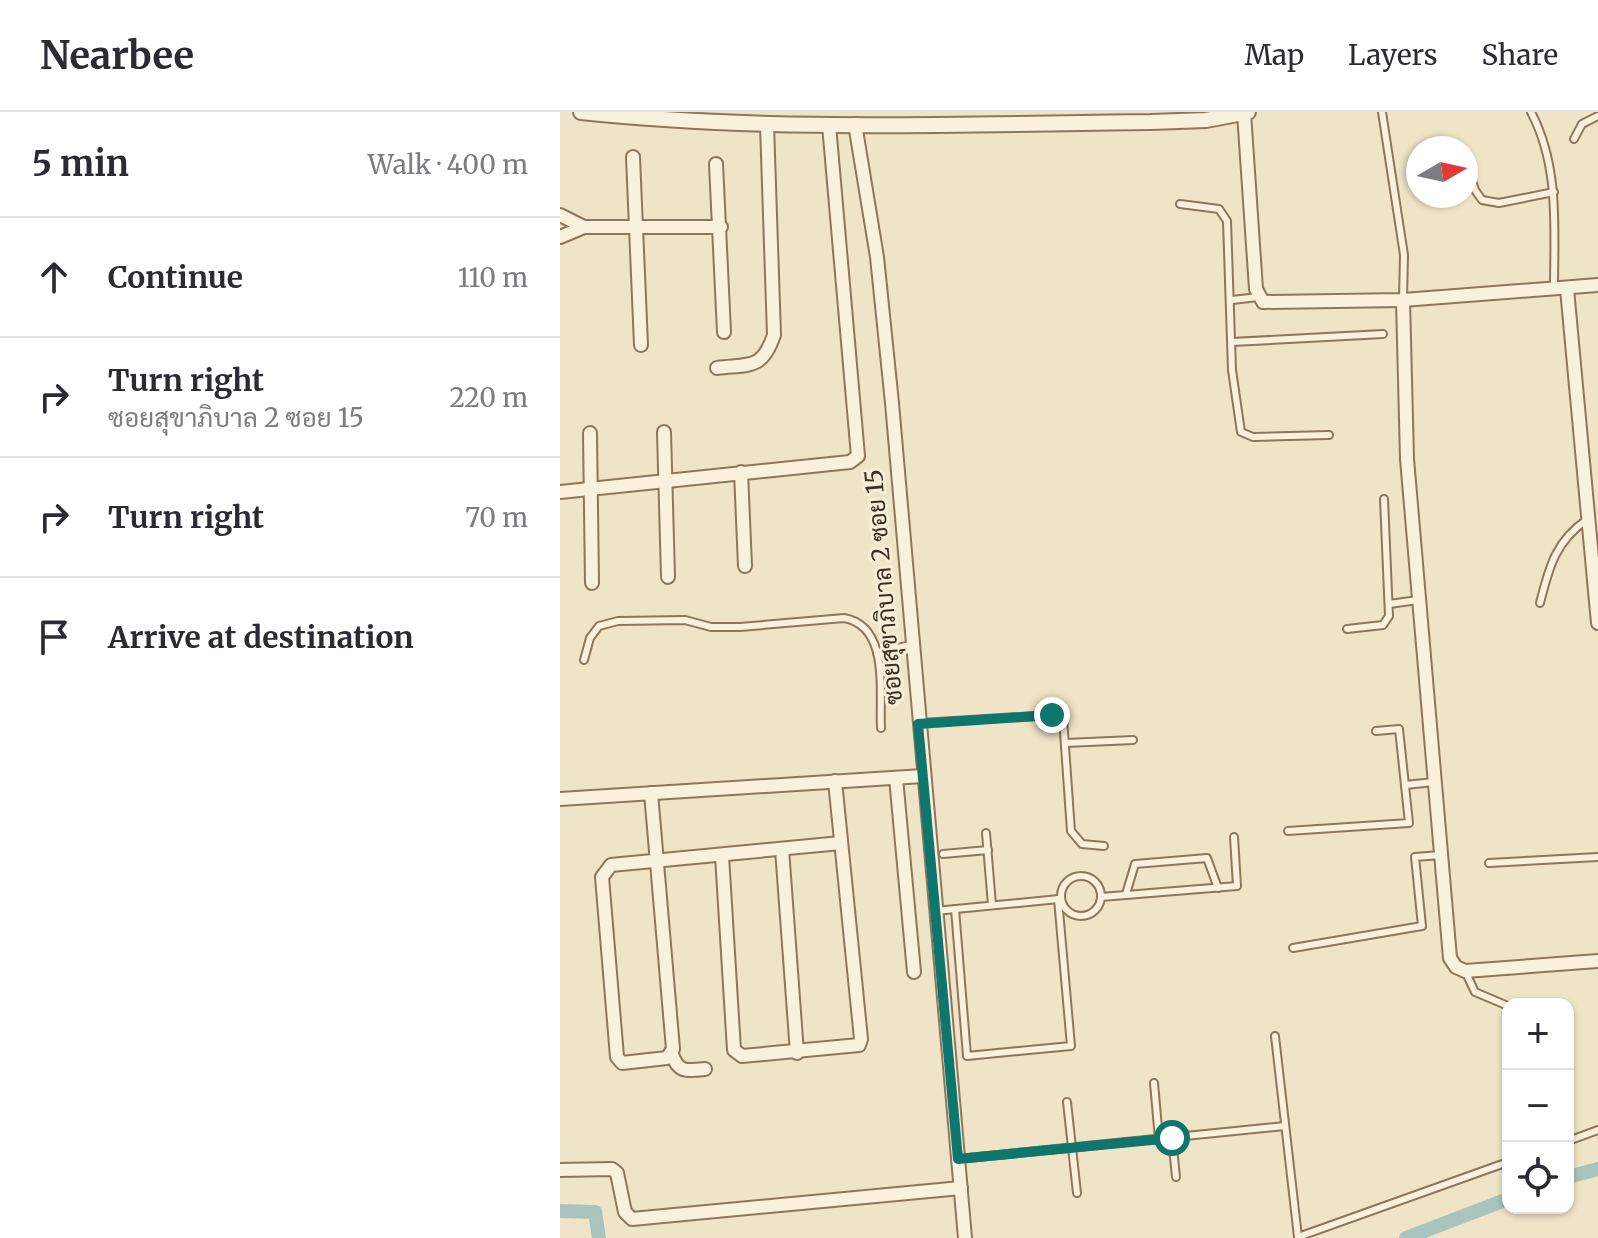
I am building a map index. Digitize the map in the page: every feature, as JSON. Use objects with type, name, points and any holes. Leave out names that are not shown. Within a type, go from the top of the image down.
[{"type":"street","points":[[581,112],[805,119],[829,125],[855,118],[1151,122],[1206,120],[1246,112],[1258,297],[1267,304],[1403,300],[1598,285]]},
{"type":"street","name":"ซอยสุขาภิบาล 2 ซอย 15","points":[[855,118],[877,257],[965,1238]]},
{"type":"street","points":[[717,368],[760,362],[767,356],[774,335],[768,120]]},
{"type":"street","points":[[560,492],[850,462],[858,456],[829,125]]},
{"type":"street","points":[[633,157],[641,345]]},
{"type":"street","points":[[716,164],[724,332]]},
{"type":"street","points":[[560,215],[584,227],[635,230],[721,227]]},
{"type":"street","points":[[560,237],[584,227]]},
{"type":"street","points":[[1561,289],[1598,623]]},
{"type":"street","points":[[1403,300],[1407,459],[1450,958],[1456,967],[1465,971],[1598,961]]},
{"type":"street","points":[[664,432],[668,577]]},
{"type":"street","points":[[590,433],[592,583]]},
{"type":"street","points":[[741,472],[745,566]]},
{"type":"street","points":[[560,799],[923,776]]},
{"type":"street","points":[[896,778],[914,972]]},
{"type":"street","points":[[722,856],[734,1050],[742,1056],[853,1049],[861,1039],[835,781]]},
{"type":"street","points":[[651,793],[672,1054],[676,1067],[683,1071],[705,1069]]},
{"type":"street","points":[[672,1054],[667,1058],[622,1063],[617,1057],[602,877],[611,865],[658,863],[841,843]]},
{"type":"street","points":[[782,849],[797,1053]]},
{"type":"street","points":[[560,1170],[612,1169],[619,1178],[625,1212],[632,1219],[961,1188]]},
{"type":"lane","points":[[1382,112],[1404,255],[1403,300]]},
{"type":"lane","points":[[1531,112],[1546,141],[1554,192],[1561,289]]},
{"type":"lane","points":[[1574,139],[1582,124],[1598,116]]},
{"type":"lane","points":[[1478,194],[1482,200],[1499,203],[1554,192]]},
{"type":"lane","points":[[1180,204],[1211,206],[1225,214],[1232,300],[1235,408],[1245,437],[1329,435]]},
{"type":"lane","points":[[1232,300],[1258,297]]},
{"type":"lane","points":[[1232,342],[1383,334]]},
{"type":"lane","points":[[1347,629],[1383,625],[1389,616],[1384,499]]},
{"type":"lane","points":[[1540,603],[1549,564],[1559,545],[1571,530],[1588,519]]},
{"type":"lane","points":[[1389,604],[1418,600]]},
{"type":"lane","points":[[584,660],[590,638],[599,626],[618,621],[685,620],[711,627],[740,627],[844,618],[866,626],[877,653],[881,728]]},
{"type":"lane","points":[[877,653],[910,645]]},
{"type":"lane","points":[[918,724],[1058,715],[1065,722],[1071,831],[1082,844],[1104,846]]},
{"type":"lane","points":[[1288,831],[1409,823],[1399,729],[1376,731]]},
{"type":"lane","points":[[1066,743],[1133,740]]},
{"type":"lane","points":[[1405,785],[1434,782]]},
{"type":"lane","points":[[986,833],[992,905]]},
{"type":"lane","points":[[1101,897],[1237,886],[1234,837]]},
{"type":"lane","points":[[943,854],[988,850]]},
{"type":"lane","points":[[1293,948],[1422,926],[1415,857],[1441,855]]},
{"type":"lane","points":[[1489,863],[1598,857]]},
{"type":"lane","points":[[1126,894],[1135,864],[1207,858],[1218,888]]},
{"type":"lane","points":[[955,909],[967,1056],[1071,1046],[1060,899],[1068,882],[1080,876],[1097,884],[1101,897],[1093,913],[1081,916],[1069,912],[1060,899]]},
{"type":"lane","points":[[935,911],[1060,899]]},
{"type":"lane","points":[[1465,971],[1475,992],[1502,1003]]},
{"type":"lane","points":[[1275,1036],[1298,1237],[1502,1164]]},
{"type":"lane","points":[[1154,1083],[1159,1139]]},
{"type":"lane","points":[[1067,1102],[1077,1193]]},
{"type":"lane","points":[[958,1159],[1285,1126]]},
{"type":"lane","points":[[1574,1139],[1598,1130]]},
{"type":"lane","points":[[1172,1138],[1176,1177]]},
{"type":"waterway","points":[[1574,1175],[1598,1169]]},
{"type":"waterway","points":[[1406,1238],[1502,1201]]},
{"type":"waterway","points":[[560,1211],[595,1212],[599,1238]]},
{"type":"route","points":[[1052,715],[918,724],[958,1159],[1172,1138]]}]
